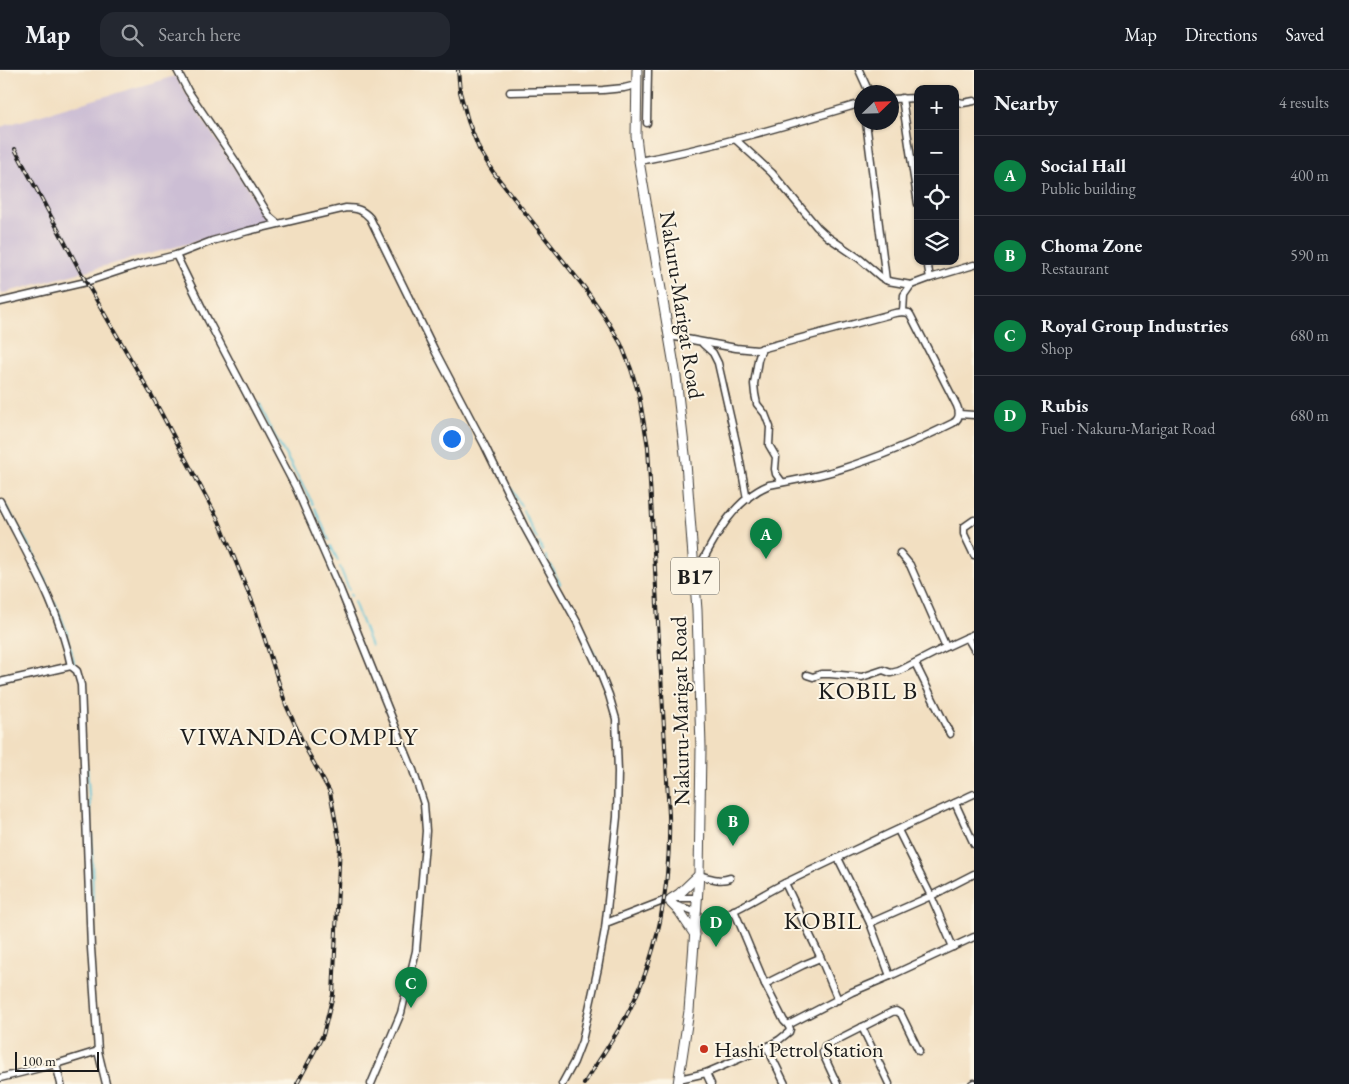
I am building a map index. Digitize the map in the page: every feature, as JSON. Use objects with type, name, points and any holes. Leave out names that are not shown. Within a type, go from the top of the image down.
[{"type":"main road","name":"Nakuru-Marigat Road","points":[[637,70],[636,136],[676,377],[686,463],[695,575],[699,662],[701,748],[700,876],[689,1011],[679,1082]]},
{"type":"main road","points":[[695,934],[670,901],[700,876]]},
{"type":"street","points":[[176,70],[270,217],[277,223]]},
{"type":"street","points":[[648,70],[648,123]]},
{"type":"street","points":[[859,70],[866,85]]},
{"type":"street","points":[[510,92],[603,90],[636,85]]},
{"type":"street","points":[[899,98],[914,98]]},
{"type":"street","points":[[902,98],[914,178]]},
{"type":"street","points":[[959,102],[974,101]]},
{"type":"street","points":[[639,161],[690,152],[854,106]]},
{"type":"street","points":[[867,130],[886,280]]},
{"type":"street","points":[[735,139],[772,173],[817,227],[860,259],[880,277],[899,284],[911,285],[974,265]]},
{"type":"street","points":[[0,302],[86,282],[212,241],[277,223],[346,208],[356,208],[370,218],[525,528],[577,622],[597,665],[616,719],[617,817],[606,923],[582,1041],[574,1062],[562,1084]]},
{"type":"street","points":[[176,254],[208,320],[295,486],[344,597],[424,804],[426,831],[416,951],[401,1013],[371,1084]]},
{"type":"street","points":[[928,265],[930,278]]},
{"type":"street","points":[[903,312],[904,295],[911,285]]},
{"type":"street","points":[[670,336],[757,350],[894,313],[909,313],[957,406],[959,414],[957,420],[953,423],[891,451],[841,469],[761,488],[747,499],[723,525],[695,575]]},
{"type":"street","points":[[701,342],[713,353],[718,363],[747,499]]},
{"type":"street","points":[[762,348],[754,384],[755,394],[757,404],[765,414],[770,427],[769,445],[777,460],[776,474],[782,482]]},
{"type":"street","points":[[959,414],[974,416]]},
{"type":"street","points":[[0,501],[34,564],[53,607],[67,647],[70,666],[77,671],[81,685],[91,948],[98,1051],[106,1084]]},
{"type":"street","points":[[974,520],[964,527],[964,534],[974,555]]},
{"type":"street","points":[[900,552],[910,565],[946,647]]},
{"type":"street","points":[[807,675],[813,677],[820,674],[830,674],[862,677],[879,670],[891,673],[899,672],[974,634]]},
{"type":"street","points":[[967,637],[974,649]]},
{"type":"street","points":[[915,664],[950,734]]},
{"type":"street","points":[[0,681],[70,666]]},
{"type":"street","points":[[696,922],[704,922],[734,910],[785,883],[974,794]]},
{"type":"street","points":[[955,803],[974,844]]},
{"type":"street","points":[[898,830],[931,896],[954,948]]},
{"type":"street","points":[[838,858],[870,923],[890,976]]},
{"type":"street","points":[[870,923],[931,896],[974,874]]},
{"type":"street","points":[[700,876],[725,880],[730,878]]},
{"type":"street","points":[[785,883],[816,947],[838,1000]]},
{"type":"street","points":[[606,923],[670,901],[698,898]]},
{"type":"street","points":[[670,901],[697,912]]},
{"type":"street","points":[[679,1082],[706,1073],[767,1047],[779,1040],[790,1029],[765,984],[734,910]]},
{"type":"street","points":[[788,1025],[852,992],[954,948],[974,937]]},
{"type":"street","points":[[765,984],[820,958]]},
{"type":"street","points":[[837,1084],[824,1056],[825,1046],[892,1012],[901,1014],[919,1051]]},
{"type":"street","points":[[862,1027],[890,1084]]},
{"type":"street","points":[[767,1047],[784,1084]]},
{"type":"street","points":[[0,1078],[98,1051]]},
{"type":"street","points":[[56,1064],[60,1084]]},
{"type":"street","points":[[706,1073],[711,1084]]},
{"type":"shaded area","points":[[175,76],[269,222],[0,294],[0,127]]},
{"type":"waterway","points":[[259,403],[272,431],[313,504]]},
{"type":"waterway","points":[[491,451],[507,482]]},
{"type":"waterway","points":[[511,488],[521,506]]},
{"type":"waterway","points":[[6,506],[33,553],[50,591]]},
{"type":"waterway","points":[[315,508],[329,540]]},
{"type":"waterway","points":[[523,511],[537,539]]},
{"type":"waterway","points":[[539,543],[543,551]]},
{"type":"waterway","points":[[331,546],[338,561]]},
{"type":"waterway","points":[[546,556],[548,562]]},
{"type":"waterway","points":[[551,565],[560,584]]},
{"type":"waterway","points":[[340,567],[349,590]]},
{"type":"waterway","points":[[55,602],[67,632],[75,667]]},
{"type":"waterway","points":[[354,602],[371,646]]},
{"type":"waterway","points":[[592,648],[608,683]]},
{"type":"waterway","points":[[81,674],[85,686]]},
{"type":"waterway","points":[[85,704],[86,694]]},
{"type":"waterway","points":[[87,767],[91,823]]},
{"type":"waterway","points":[[92,836],[93,916]]},
{"type":"railway","points":[[458,70],[460,92],[468,121],[479,149],[493,172],[584,287],[621,344],[639,395],[648,447],[669,815],[668,869],[660,922],[645,973],[623,1022],[584,1084]]},
{"type":"railway","points":[[15,149],[86,282],[152,396],[219,521],[254,606],[286,705],[306,749],[330,792],[340,844],[333,995],[323,1035],[297,1084]]},
{"type":"place","name":"Social Hall","points":[[766,559]]},
{"type":"place","name":"Choma Zone","points":[[733,846]]},
{"type":"place","name":"Rubis","points":[[716,947]]},
{"type":"place","name":"Royal Group Industries","points":[[411,1008]]},
{"type":"place","name":"Hashi Petrol Station","points":[[704,1049]]},
{"type":"district","name":"KOBIL B","points":[[868,690]]},
{"type":"district","name":"VIWANDA COMPLY","points":[[299,736]]},
{"type":"district","name":"KOBIL","points":[[823,920]]}]
